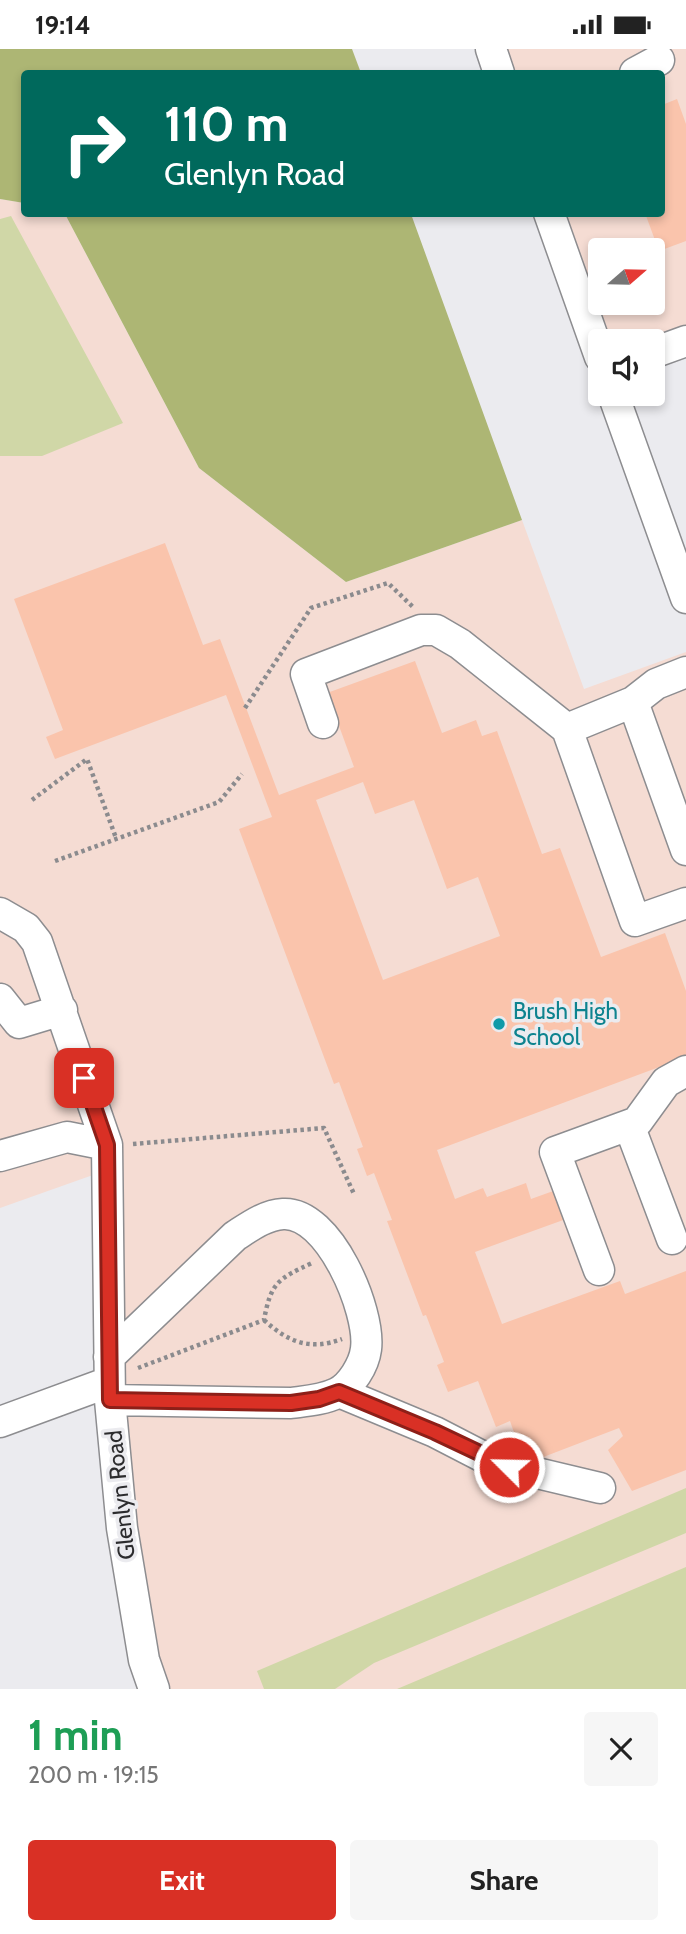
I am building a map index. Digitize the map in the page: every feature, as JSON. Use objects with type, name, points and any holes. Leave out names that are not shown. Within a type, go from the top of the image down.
[{"type":"street","points":[[491,49],[498,70]]},
{"type":"street","points":[[550,217],[590,329]]},
{"type":"street","points":[[665,349],[686,341]]},
{"type":"street","points":[[617,406],[686,599]]},
{"type":"street","points":[[323,723],[306,674],[421,630],[436,630],[460,644],[567,729],[635,921],[686,903]]},
{"type":"street","points":[[567,729],[633,702],[656,684],[686,672]]},
{"type":"street","points":[[633,702],[686,849]]},
{"type":"street","name":"Glenlyn Road","points":[[0,913],[26,928],[37,942],[107,1145],[109,1380],[122,1528],[144,1660],[154,1689]]},
{"type":"street","points":[[0,999],[19,1023],[62,1010]]},
{"type":"street","points":[[599,1270],[555,1152],[637,1122],[666,1082],[686,1071]]},
{"type":"street","points":[[629,1125],[672,1239]]},
{"type":"street","points":[[0,1156],[66,1137],[107,1145]]},
{"type":"street","points":[[0,1422],[109,1380],[235,1236],[255,1223],[285,1214],[299,1217],[317,1229],[335,1247],[359,1307],[366,1349],[355,1377],[339,1392],[319,1399],[291,1403],[109,1380]]},
{"type":"street","points":[[339,1392],[435,1432],[495,1463],[600,1488]]},
{"type":"path","points":[[245,708],[311,608],[388,583],[436,630]]},
{"type":"path","points":[[32,800],[87,759],[117,838]]},
{"type":"path","points":[[55,861],[219,802],[242,774]]},
{"type":"path","points":[[107,1145],[324,1128],[355,1194]]},
{"type":"path","points":[[264,1320],[268,1296],[279,1279],[321,1259]]},
{"type":"path","points":[[109,1380],[264,1320]]},
{"type":"path","points":[[264,1320],[279,1334],[302,1345],[329,1344],[347,1337]]},
{"type":"shaded area","points":[[491,49],[686,49],[686,341],[665,341],[665,329],[595,329],[590,315],[665,315],[665,238],[588,238],[588,311],[550,217],[665,217],[665,70],[498,70]]},
{"type":"shaded area","points":[[0,199],[21,202],[21,217],[67,217],[199,468],[346,582],[522,520],[584,689],[686,652],[686,1689],[154,1689],[144,1660],[107,1170],[0,1208]]},
{"type":"green space","points":[[0,49],[352,49],[360,70],[21,70],[21,202],[0,199]]},
{"type":"green space","points":[[11,216],[123,423],[42,456],[0,456],[0,219]]},
{"type":"green space","points":[[67,217],[412,217],[522,520],[346,582],[199,468]]},
{"type":"green space","points":[[686,1488],[686,1533],[374,1663],[335,1689],[264,1689],[257,1671]]},
{"type":"green space","points":[[686,1567],[686,1689],[397,1689]]},
{"type":"building","points":[[677,99],[686,124],[686,241],[665,249],[665,238],[654,238],[646,217],[665,217],[665,104]]},
{"type":"building","name":"Brush High School","points":[[165,543],[203,645],[220,639],[279,795],[354,767],[327,693],[415,661],[442,733],[476,720],[482,736],[497,731],[542,854],[560,848],[601,957],[665,933],[686,991],[686,1057],[437,1150],[455,1199],[483,1188],[487,1197],[526,1183],[531,1199],[556,1190],[566,1219],[475,1252],[502,1324],[620,1281],[625,1294],[686,1271],[686,1470],[632,1491],[608,1450],[623,1436],[619,1428],[525,1464],[510,1421],[496,1427],[478,1381],[448,1392],[437,1365],[444,1362],[426,1315],[423,1316],[387,1221],[392,1220],[374,1173],[367,1176],[357,1149],[363,1147],[339,1082],[334,1084],[239,829],[272,817],[226,695],[55,759],[46,737],[63,730],[14,599]],"holes":[[[363,782],[375,814],[414,800],[447,889],[478,877],[500,936],[383,980],[316,800]]]},
{"type":"place","name":"Brush High School","points":[[499,1024]]},
{"type":"route","points":[[84,1078],[107,1145],[110,1400],[291,1403],[319,1399],[339,1392],[435,1432],[495,1463],[509,1467]]}]
